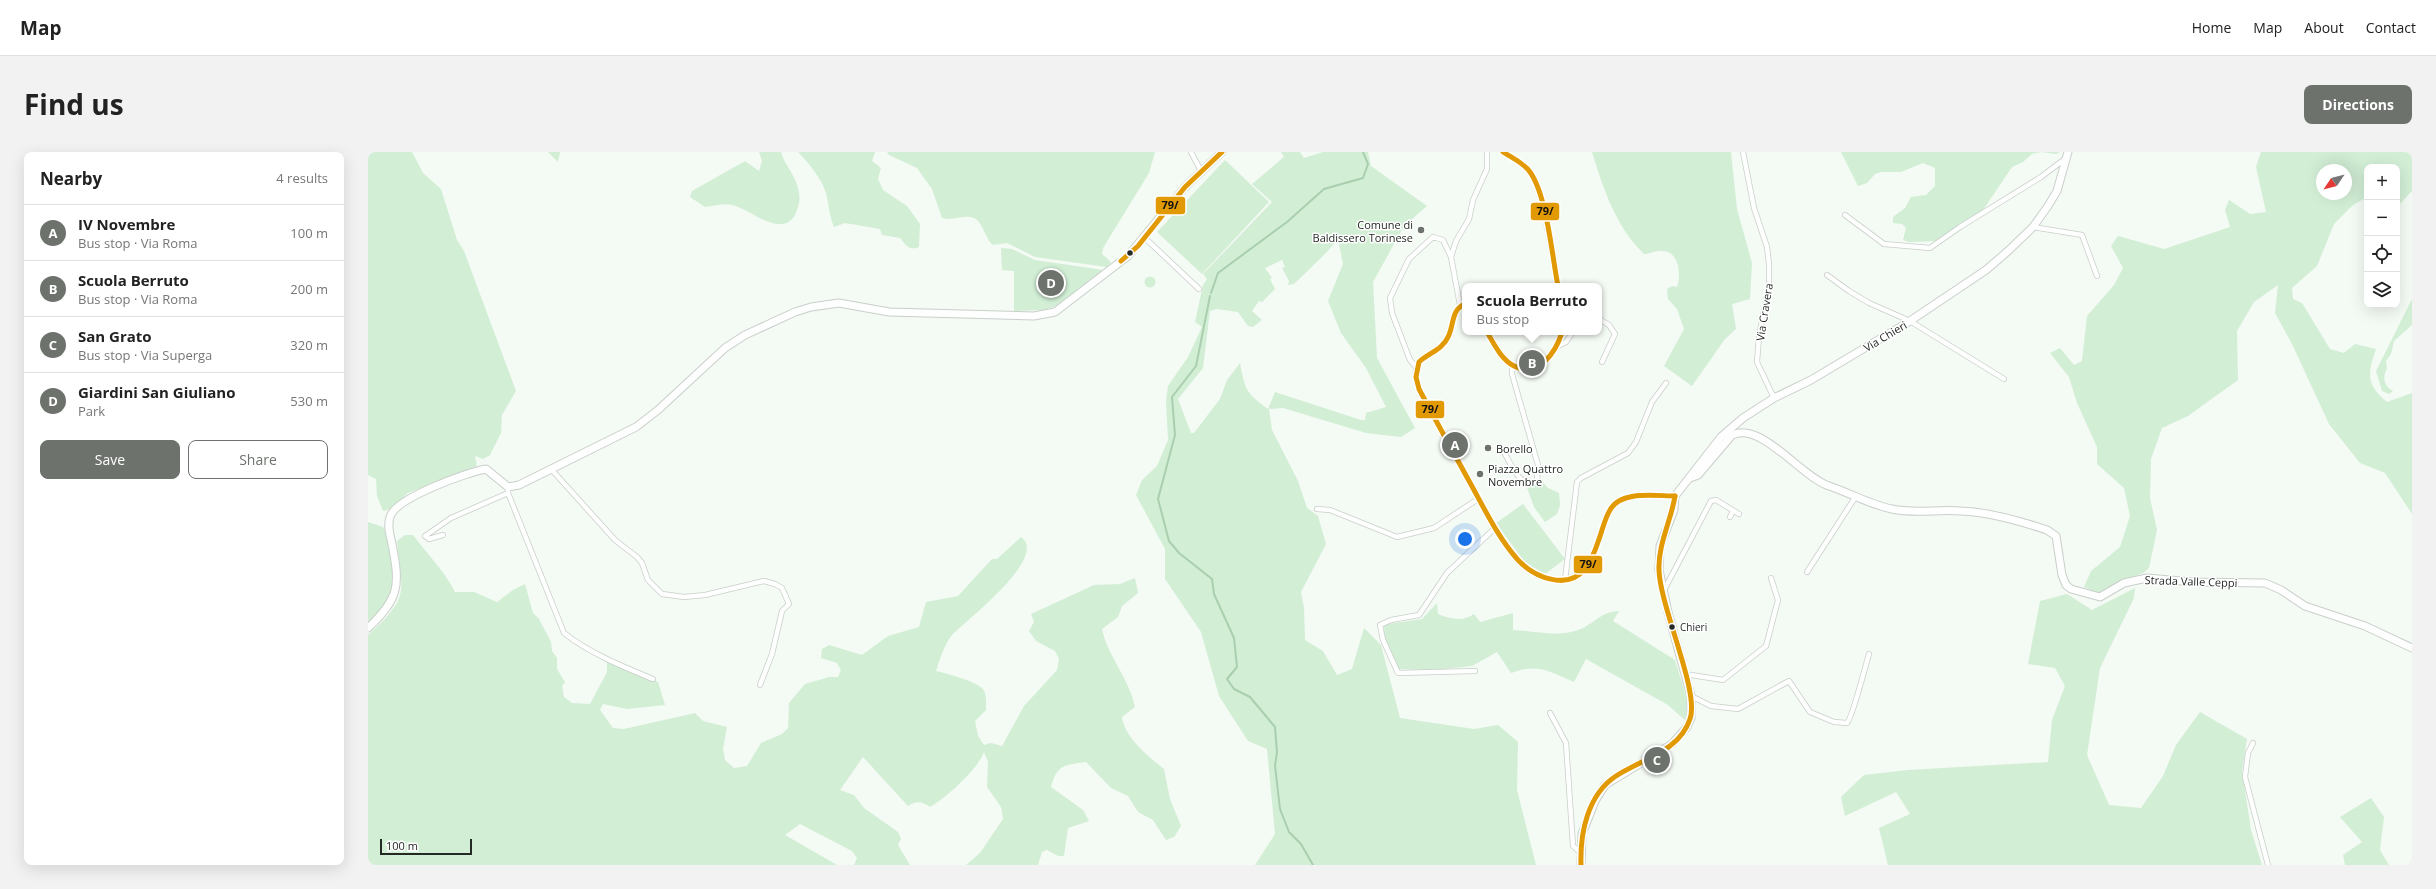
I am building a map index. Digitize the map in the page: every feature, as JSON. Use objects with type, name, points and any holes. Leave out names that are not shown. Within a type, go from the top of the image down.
[{"type":"street","points":[[1191,152],[1201,171]]},
{"type":"street","points":[[443,535],[429,539],[425,536],[452,518],[636,427],[658,410],[725,348],[745,335],[811,306],[839,303],[889,312],[1039,316],[1055,312],[1121,261],[1145,238],[1170,204],[1201,171],[1222,152]]},
{"type":"street","points":[[1451,257],[1456,240],[1469,219],[1473,200],[1487,169],[1488,152]]},
{"type":"street","points":[[1503,152],[1525,168],[1533,177],[1540,200],[1557,283]]},
{"type":"street","name":"Via Cravera","points":[[1743,152],[1754,208],[1767,247],[1769,264],[1769,286],[1759,336],[1757,362],[1774,398]]},
{"type":"street","points":[[1846,215],[1884,244],[1930,248],[1960,227],[2041,177],[2068,155]]},
{"type":"street","name":"Via Chieri","points":[[1675,496],[1728,430],[1774,398],[1811,380],[1910,321],[1986,270],[2033,227],[2057,191],[2068,155]]},
{"type":"street","points":[[2033,227],[2082,235],[2097,276]]},
{"type":"street","points":[[1416,367],[1410,360],[1392,313],[1390,298],[1409,259],[1433,237],[1443,240],[1451,257],[1462,300]]},
{"type":"street","points":[[1145,238],[1199,289]]},
{"type":"street","points":[[1826,275],[1869,303],[1910,321],[2004,379]]},
{"type":"street","points":[[1462,306],[1454,318],[1447,340],[1416,367],[1415,376],[1419,388],[1494,528],[1518,560],[1530,571],[1556,580],[1565,580],[1578,575],[1585,569],[1593,555],[1605,518],[1615,504],[1637,496],[1675,496],[1674,510],[1660,546],[1659,570],[1691,696],[1691,718],[1677,740],[1653,758],[1605,785],[1586,820],[1582,834],[1580,852],[1581,865]]},
{"type":"street","points":[[1602,321],[1609,325],[1615,334],[1602,362]]},
{"type":"street","points":[[1489,335],[1500,353],[1512,365],[1524,369],[1536,367],[1550,357],[1558,346],[1561,335]]},
{"type":"street","points":[[1558,346],[1566,342],[1570,335]]},
{"type":"street","points":[[1503,450],[1515,474],[1520,479],[1529,483],[1534,483],[1539,478],[1538,465],[1512,374],[1512,365]]},
{"type":"street","points":[[1565,580],[1577,482],[1581,478],[1628,453],[1636,442],[1652,402],[1666,383]]},
{"type":"street","name":"Strada Valle Ceppi","points":[[1690,478],[1698,475],[1732,435],[1740,431],[1749,431],[1763,438],[1805,473],[1821,483],[1891,509],[1973,512],[2047,530],[2056,536],[2062,575],[2066,585],[2094,596],[2105,595],[2124,583],[2147,578],[2193,582],[2265,583],[2281,590],[2305,606],[2365,626],[2412,648]]},
{"type":"street","points":[[551,469],[615,540],[637,557],[642,563],[648,580],[662,594],[684,597],[705,595],[764,582],[775,584],[782,588],[789,604],[782,612],[772,654],[760,685]]},
{"type":"street","points":[[368,628],[393,598],[398,575],[388,525],[390,515],[406,500],[469,472],[486,470],[508,490],[564,633],[598,653],[653,679]]},
{"type":"street","points":[[1807,572],[1856,496]]},
{"type":"street","points":[[1317,509],[1330,510],[1397,537],[1434,528],[1478,499]]},
{"type":"street","points":[[1664,592],[1711,501],[1716,500],[1739,514]]},
{"type":"street","points":[[1730,517],[1733,511]]},
{"type":"street","points":[[1475,671],[1398,673],[1383,640],[1380,625],[1391,620],[1419,616],[1447,573],[1494,528]]},
{"type":"street","points":[[1685,674],[1723,680],[1766,646],[1778,600],[1771,578]]},
{"type":"street","points":[[1691,696],[1712,706],[1738,709],[1789,681],[1810,712],[1834,722],[1847,723],[1851,718],[1869,654]]},
{"type":"street","points":[[1550,713],[1566,743],[1573,846],[1580,852]]},
{"type":"street","points":[[2253,743],[2248,753],[2245,777],[2268,865]]},
{"type":"green space","points":[[368,152],[412,152],[423,173],[441,189],[457,240],[464,251],[516,391],[502,415],[501,433],[490,455],[483,459],[475,456],[477,466],[408,493],[391,509],[383,511],[377,496],[376,479],[368,475]]},
{"type":"green space","points":[[548,152],[560,152],[558,162]]},
{"type":"green space","points":[[759,152],[781,152],[784,161],[794,176],[799,193],[799,204],[795,215],[789,222],[782,224],[774,223],[729,204],[705,207],[690,197],[692,191],[745,161],[759,171],[762,161]]},
{"type":"green space","points":[[798,152],[875,152],[872,161],[881,168],[878,179],[883,190],[907,206],[920,224],[919,247],[910,248],[900,238],[882,235],[880,229],[845,223],[834,227],[824,188],[814,171]]},
{"type":"green space","points":[[887,152],[1155,152],[1149,173],[1103,248],[1102,254],[1111,262],[1107,267],[1035,257],[1007,243],[993,245],[987,238],[981,224],[974,218],[942,218],[932,189],[917,168],[889,155]]},
{"type":"green space","points":[[1281,152],[1300,152],[1304,158],[1323,152],[1368,152],[1371,166],[1427,206],[1404,226],[1373,282],[1377,358],[1415,428],[1401,437],[1366,433],[1283,408],[1269,409],[1272,430],[1298,481],[1307,508],[1318,516],[1326,544],[1301,592],[1304,608],[1305,640],[1323,651],[1337,675],[1352,669],[1364,628],[1381,645],[1400,718],[1474,729],[1498,725],[1518,742],[1517,790],[1536,865],[1255,865],[1275,834],[1267,749],[1248,741],[1219,696],[1201,632],[1165,579],[1165,549],[1136,495],[1142,480],[1157,466],[1168,440],[1166,401],[1168,386],[1188,357],[1202,327],[1195,322],[1203,285],[1207,279],[1203,274],[1272,202],[1252,184],[1284,157]],"holes":[[[1338,239],[1343,264],[1328,301],[1341,333],[1366,368],[1386,407],[1366,413],[1365,420],[1361,420],[1275,392],[1268,409],[1251,395],[1245,385],[1240,363],[1227,380],[1220,399],[1194,433],[1191,433],[1178,399],[1203,368],[1210,311],[1217,309],[1238,312],[1248,326],[1253,327],[1262,320],[1252,311],[1259,301],[1262,302],[1275,289],[1270,279],[1272,278],[1265,268],[1282,260],[1285,267],[1282,268],[1289,281],[1288,285],[1294,284],[1326,253]]]},
{"type":"green space","points":[[1592,152],[1731,152],[1737,209],[1752,263],[1750,299],[1732,304],[1736,329],[1725,339],[1692,386],[1664,366],[1684,329],[1677,309],[1668,299],[1667,289],[1672,286],[1677,287],[1679,271],[1676,260],[1669,252],[1658,251],[1644,254],[1634,243],[1618,219],[1606,193]]},
{"type":"green space","points":[[1841,152],[2041,152],[2032,154],[2023,162],[2012,167],[1983,210],[1935,241],[1909,242],[1903,240],[1906,228],[1902,224],[1893,223],[1893,217],[1905,208],[1911,197],[1926,195],[1935,186],[1935,168],[1923,163],[1901,172],[1881,172],[1875,174],[1867,183],[1858,186]]},
{"type":"green space","points":[[2041,152],[2060,152],[2056,154]]},
{"type":"green space","points":[[2261,152],[2412,152],[2412,191],[2400,204],[2400,164],[2364,164],[2364,199],[2353,205],[2334,224],[2317,266],[2292,288],[2293,299],[2302,303],[2330,349],[2344,353],[2355,344],[2376,349],[2371,365],[2370,378],[2375,390],[2380,396],[2387,402],[2412,393],[2412,514],[2385,473],[2360,463],[2329,424],[2292,344],[2275,313],[2278,285],[2254,302],[2237,331],[2238,380],[2188,416],[2162,428],[2151,459],[2150,498],[2157,530],[2149,568],[2143,573],[2118,583],[2100,594],[2084,587],[2091,571],[2120,547],[2130,516],[2124,488],[2097,464],[2097,447],[2077,403],[2069,377],[2050,353],[2060,348],[2074,365],[2082,361],[2087,316],[2114,285],[2123,268],[2111,246],[2118,236],[2164,249],[2230,227],[2225,210],[2229,200],[2250,214],[2266,212],[2256,167]]},
{"type":"green space","points":[[1225,160],[1269,202],[1202,274],[1157,232]]},
{"type":"green space","points":[[1001,248],[1012,249],[1035,260],[1103,270],[1059,305],[1044,310],[1014,311],[1014,271],[1002,270]]},
{"type":"green space","points":[[1148,277],[1152,277],[1154,278],[1154,286],[1148,287],[1145,284],[1145,280]]},
{"type":"green space","points":[[2412,299],[2412,325],[2394,341],[2391,354],[2386,361],[2387,368],[2384,378],[2388,387],[2393,391],[2389,394],[2382,391],[2376,371]]},
{"type":"green space","points":[[1539,478],[1548,488],[1559,493],[1560,505],[1557,514],[1545,522],[1534,507],[1525,482],[1529,483]]},
{"type":"green space","points":[[1523,504],[1565,559],[1545,574],[1527,565],[1496,523]]},
{"type":"green space","points":[[368,522],[383,527],[387,535],[394,561],[394,579],[393,588],[388,600],[368,623]]},
{"type":"green space","points":[[405,535],[413,535],[441,569],[455,592],[474,592],[497,602],[513,590],[525,584],[533,613],[539,619],[551,642],[552,651],[557,658],[557,669],[565,682],[562,686],[564,697],[572,703],[590,704],[607,672],[607,660],[658,682],[665,705],[627,709],[603,704],[600,710],[613,728],[624,729],[695,713],[703,721],[727,727],[723,749],[725,760],[734,768],[747,766],[761,743],[782,734],[788,728],[789,703],[805,684],[829,677],[838,677],[841,670],[837,663],[821,658],[822,649],[829,645],[862,655],[888,636],[919,627],[926,602],[958,596],[992,559],[997,559],[1021,537],[1027,546],[1024,559],[1015,574],[1002,589],[949,638],[936,671],[967,680],[978,685],[984,690],[986,710],[975,721],[978,736],[984,745],[991,743],[1002,746],[1024,706],[1057,670],[1059,659],[1055,651],[1036,641],[1029,631],[1034,622],[1031,614],[1094,585],[1120,584],[1135,578],[1138,593],[1122,606],[1118,617],[1102,629],[1109,649],[1132,696],[1135,707],[1122,717],[1127,732],[1151,759],[1164,769],[1170,799],[1181,826],[1174,837],[1166,840],[1153,820],[1138,812],[1128,796],[1111,788],[1086,762],[1067,765],[1056,774],[1051,787],[1083,810],[1089,821],[1068,828],[1064,856],[1058,856],[1047,850],[1042,852],[1038,865],[966,865],[980,853],[1003,819],[1001,807],[987,787],[988,762],[984,752],[981,759],[961,782],[937,803],[930,807],[919,802],[908,806],[863,757],[840,790],[854,795],[864,808],[898,832],[901,839],[898,845],[910,865],[854,865],[857,858],[852,851],[800,824],[785,835],[837,865],[368,865],[368,635],[382,622],[397,602],[400,593],[401,573],[397,541]]},
{"type":"green space","points":[[2135,588],[2134,598],[2100,668],[2087,755],[2109,805],[2141,808],[2163,776],[2176,745],[2200,712],[2247,739],[2242,771],[2251,830],[2262,865],[1888,865],[1879,828],[1910,814],[1896,792],[1845,816],[1841,797],[1864,775],[1908,770],[2048,762],[2052,720],[2065,686],[2055,668],[2028,664],[2040,601],[2067,594],[2092,610]]},
{"type":"green space","points":[[1437,603],[1438,614],[1447,617],[1461,619],[1470,617],[1474,614],[1480,622],[1513,613],[1513,630],[1552,634],[1567,633],[1581,629],[1601,616],[1619,611],[1613,621],[1675,660],[1687,699],[1686,721],[1668,705],[1586,659],[1574,682],[1550,672],[1536,669],[1520,670],[1511,673],[1497,652],[1472,666],[1434,670],[1398,669],[1385,638],[1384,626],[1388,624],[1422,619]]},
{"type":"green space","points":[[2371,798],[2384,817],[2380,850],[2389,865],[2345,865],[2343,855],[2362,842],[2340,817]]},
{"type":"waterway","points":[[1211,293],[1218,273],[1287,222],[1324,189],[1363,178],[1368,164],[1363,152]]},
{"type":"waterway","points":[[1210,296],[1196,366],[1172,397],[1175,435],[1158,499],[1169,541],[1179,553],[1212,579],[1214,594],[1234,638],[1237,667],[1227,679],[1234,689],[1250,697],[1275,727],[1277,752],[1275,766],[1280,809],[1289,832],[1301,844],[1313,865]]},
{"type":"transit line","name":"79/","points":[[1121,261],[1138,246],[1185,187],[1222,152]]},
{"type":"transit line","name":"79/","points":[[1503,152],[1525,166],[1536,183],[1545,211],[1557,283]]},
{"type":"transit line","name":"79/","points":[[1462,305],[1455,314],[1450,333],[1446,341],[1443,345],[1419,362],[1416,377],[1419,389],[1489,517],[1505,544],[1518,560],[1533,572],[1551,579],[1560,580],[1578,576],[1585,569],[1591,559],[1606,518],[1615,504],[1622,499],[1630,497],[1649,495],[1675,496]]},
{"type":"transit line","name":"79/","points":[[1489,335],[1498,351],[1509,363],[1523,369],[1531,369],[1545,361],[1551,355],[1561,335]]},
{"type":"transit line","name":"79/","points":[[1581,865],[1584,828],[1587,816],[1598,794],[1606,784],[1616,776],[1659,754],[1669,747],[1685,730],[1690,719],[1692,706],[1690,690],[1661,586],[1659,570],[1659,560],[1675,496]]},
{"type":"place","name":"Comune di Baldissero Torinese","points":[[1421,230]]},
{"type":"place","name":"Giardini San Giuliano","points":[[1051,283]]},
{"type":"place","name":"Scuola Berruto","points":[[1532,363]]},
{"type":"place","name":"IV Novembre","points":[[1455,445]]},
{"type":"place","name":"Borello","points":[[1488,448]]},
{"type":"place","name":"Piazza Quattro Novembre","points":[[1480,474]]},
{"type":"place","name":"Chieri","points":[[1672,627]]},
{"type":"place","name":"San Grato","points":[[1657,760]]}]
